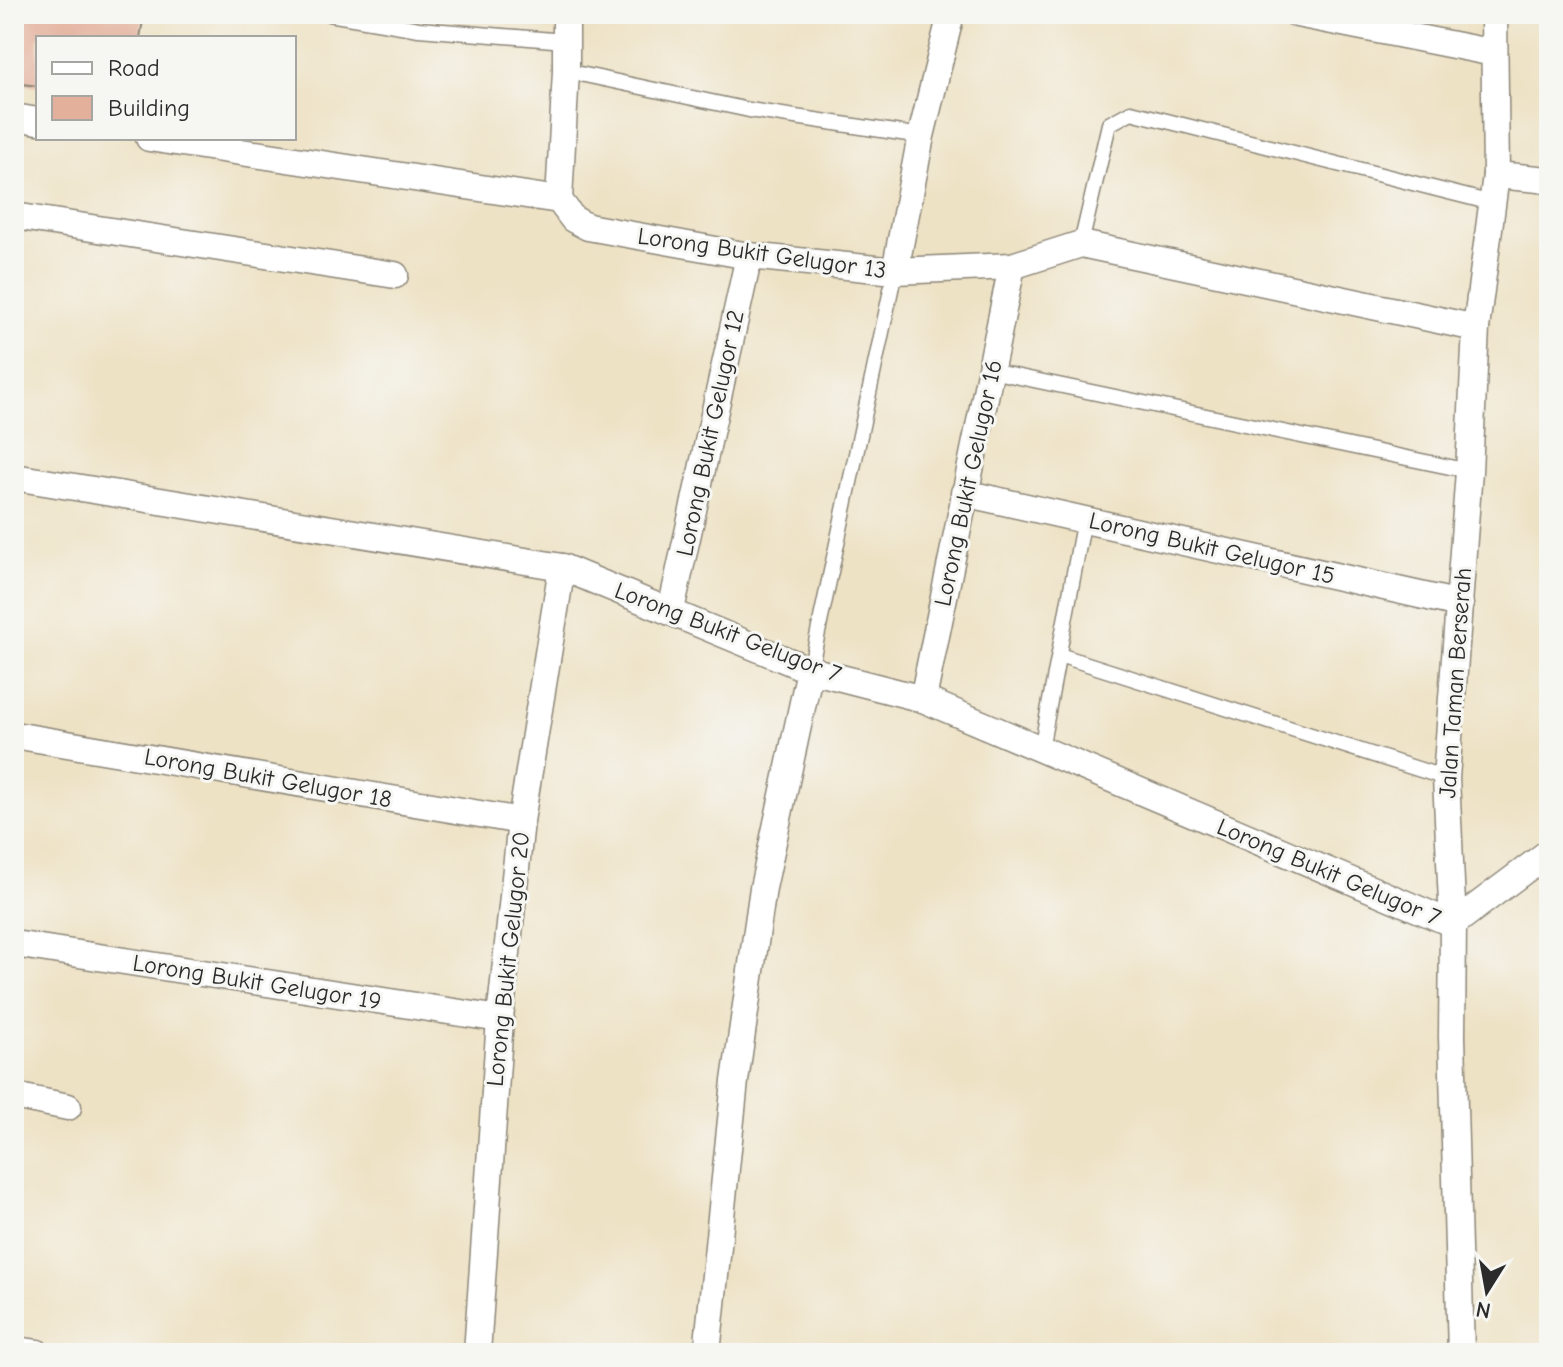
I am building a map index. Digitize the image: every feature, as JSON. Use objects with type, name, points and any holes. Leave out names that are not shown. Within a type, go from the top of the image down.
[{"type":"street","points":[[162,140],[559,200],[566,14]]},
{"type":"street","points":[[895,271],[921,136],[951,14]]},
{"type":"street","points":[[1297,14],[1494,53]]},
{"type":"street","name":"Jalan Taman Berserah","points":[[1461,1353],[1452,1037],[1453,924],[1446,778],[1469,471],[1476,328],[1496,175],[1494,14]]},
{"type":"street","points":[[14,117],[36,121]]},
{"type":"street","points":[[1496,175],[1549,180]]},
{"type":"street","name":"Lorong Bukit Gelugor 13","points":[[559,200],[573,219],[588,227],[749,256],[895,271],[1012,266],[1081,244],[1476,328]]},
{"type":"street","points":[[14,216],[395,275]]},
{"type":"street","name":"Lorong Bukit Gelugor 12","points":[[671,610],[749,256]]},
{"type":"street","name":"Lorong Bukit Gelugor 16","points":[[923,699],[1012,266]]},
{"type":"street","name":"Lorong Bukit Gelugor 7","points":[[14,477],[562,567],[810,670],[923,699],[1453,924]]},
{"type":"street","name":"Lorong Bukit Gelugor 15","points":[[964,493],[1460,604]]},
{"type":"street","name":"Lorong Bukit Gelugor 20","points":[[477,1353],[500,1019],[521,821],[562,567]]},
{"type":"street","points":[[707,1353],[735,1081],[763,888],[810,670]]},
{"type":"street","name":"Lorong Bukit Gelugor 18","points":[[14,735],[521,821]]},
{"type":"street","points":[[1453,924],[1549,852]]},
{"type":"street","name":"Lorong Bukit Gelugor 19","points":[[14,944],[500,1019]]},
{"type":"street","points":[[14,1096],[68,1107]]},
{"type":"street","points":[[14,1350],[37,1353]]},
{"type":"lane","points":[[329,14],[419,29],[565,41]]},
{"type":"lane","points":[[566,71],[749,110],[921,136]]},
{"type":"lane","points":[[1081,244],[1109,124],[1131,112],[1492,203]]},
{"type":"lane","points":[[810,670],[895,271]]},
{"type":"lane","points":[[991,371],[1469,471]]},
{"type":"lane","points":[[1041,749],[1084,519]]},
{"type":"lane","points":[[1059,655],[1446,778]]},
{"type":"building","points":[[14,14],[144,14],[140,36],[36,36],[36,86],[14,83]]}]
